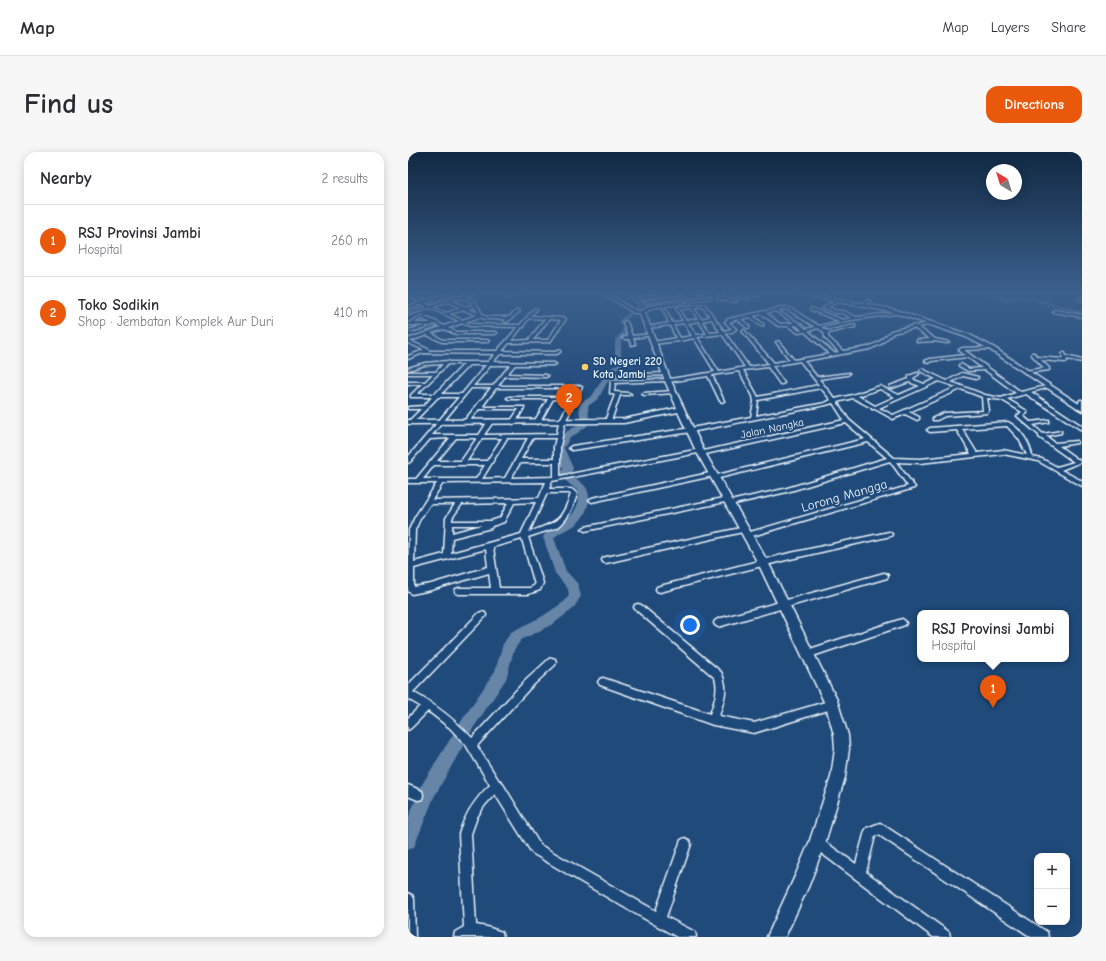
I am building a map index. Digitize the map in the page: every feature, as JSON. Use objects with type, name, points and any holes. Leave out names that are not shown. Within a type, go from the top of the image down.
[{"type":"street","points":[[408,340],[438,330]]},
{"type":"street","points":[[449,330],[458,333],[495,333]]},
{"type":"street","points":[[478,350],[498,330]]},
{"type":"street","points":[[408,461],[519,330]]},
{"type":"street","points":[[530,342],[539,330]]},
{"type":"street","points":[[509,342],[549,341],[557,330]]},
{"type":"street","points":[[628,330],[633,344]]},
{"type":"street","points":[[650,330],[667,378],[700,452],[764,564],[832,705],[841,735],[841,763],[838,777],[817,843],[803,879],[776,937]]},
{"type":"street","points":[[674,330],[679,340]]},
{"type":"street","points":[[690,330],[718,373]]},
{"type":"street","points":[[707,330],[710,334]]},
{"type":"street","points":[[654,343],[733,330]]},
{"type":"street","points":[[794,330],[797,332],[806,330],[833,354]]},
{"type":"street","points":[[821,330],[842,353]]},
{"type":"street","points":[[812,336],[839,330]]},
{"type":"street","points":[[628,394],[618,394],[612,392],[613,384],[616,381],[710,375],[842,353],[873,347],[880,343],[891,332],[900,330]]},
{"type":"street","points":[[919,330],[934,340]]},
{"type":"street","points":[[951,330],[974,338],[1081,406]]},
{"type":"street","points":[[744,331],[782,383]]},
{"type":"street","points":[[722,332],[748,368]]},
{"type":"street","points":[[427,333],[442,341],[488,341]]},
{"type":"street","points":[[624,338],[651,334]]},
{"type":"street","points":[[408,340],[425,351],[457,353],[484,352],[559,351],[557,353],[501,352]]},
{"type":"street","points":[[918,341],[934,340],[948,342]]},
{"type":"street","points":[[778,342],[793,361]]},
{"type":"street","points":[[991,348],[961,350],[1020,394]]},
{"type":"street","points":[[408,358],[425,351],[478,350],[484,352]]},
{"type":"street","points":[[411,396],[427,383],[457,353]]},
{"type":"street","points":[[928,362],[927,361],[930,360],[969,356]]},
{"type":"street","points":[[1027,372],[1047,369],[1035,356],[1065,361],[1065,356],[1082,361]]},
{"type":"street","points":[[801,360],[834,401],[847,421],[890,459],[896,461],[920,461],[1003,452],[1030,456],[1057,469],[1082,484]]},
{"type":"street","points":[[408,369],[425,364],[447,363],[554,364],[538,387]]},
{"type":"street","points":[[410,422],[468,363]]},
{"type":"street","points":[[466,422],[513,364]]},
{"type":"street","points":[[524,376],[534,364]]},
{"type":"street","points":[[961,365],[968,370]]},
{"type":"street","points":[[948,382],[968,370],[986,369]]},
{"type":"street","points":[[741,370],[756,399],[753,418]]},
{"type":"street","points":[[922,370],[984,396],[1004,399],[1025,412],[1020,416],[1041,436],[1080,463]]},
{"type":"street","points":[[612,376],[642,372],[667,378]]},
{"type":"street","points":[[408,373],[437,373]]},
{"type":"street","points":[[816,378],[847,374]]},
{"type":"street","points":[[912,380],[911,377],[917,374]]},
{"type":"street","points":[[963,374],[976,378]]},
{"type":"street","points":[[504,375],[546,376]]},
{"type":"street","points":[[710,375],[722,401]]},
{"type":"street","points":[[870,414],[876,409],[899,397],[941,379]]},
{"type":"street","points":[[892,387],[909,380],[924,386]]},
{"type":"street","points":[[408,383],[427,383]]},
{"type":"street","points":[[756,399],[822,386]]},
{"type":"street","points":[[1004,399],[1048,386]]},
{"type":"street","points":[[459,591],[531,591],[538,587],[539,583],[524,536],[541,500],[554,479],[562,422],[580,388],[471,387]]},
{"type":"street","points":[[502,408],[517,387]]},
{"type":"street","points":[[854,396],[892,417],[962,387]]},
{"type":"street","points":[[572,448],[690,430],[826,404],[880,388],[899,397]]},
{"type":"street","points":[[644,394],[673,392]]},
{"type":"street","points":[[1027,392],[1082,428]]},
{"type":"street","points":[[608,421],[618,394]]},
{"type":"street","points":[[411,396],[464,395]]},
{"type":"street","points":[[935,419],[943,415],[985,412],[984,396]]},
{"type":"street","points":[[508,398],[575,398]]},
{"type":"street","points":[[513,422],[528,398]]},
{"type":"street","points":[[537,422],[552,398]]},
{"type":"street","points":[[408,408],[425,407]]},
{"type":"street","points":[[478,408],[522,408]]},
{"type":"street","points":[[410,422],[624,421],[681,410]]},
{"type":"street","points":[[906,412],[917,418]]},
{"type":"street","name":"Jalan Nangka","points":[[408,481],[554,479],[700,452],[847,421]]},
{"type":"street","points":[[1028,424],[1048,421]]},
{"type":"street","points":[[463,462],[490,422]]},
{"type":"street","points":[[930,430],[1009,424],[1027,446],[1030,456]]},
{"type":"street","points":[[958,427],[975,455]]},
{"type":"street","points":[[1041,436],[1059,432]]},
{"type":"street","points":[[428,437],[559,436]]},
{"type":"street","points":[[418,481],[454,437]]},
{"type":"street","points":[[478,480],[505,437]]},
{"type":"street","points":[[507,480],[531,437]]},
{"type":"street","points":[[592,500],[714,476],[870,440]]},
{"type":"street","points":[[1053,445],[1075,442]]},
{"type":"street","points":[[585,529],[785,491],[890,459]]},
{"type":"street","name":"Lorong Mangga","points":[[747,532],[912,487],[890,459]]},
{"type":"street","points":[[518,461],[557,461]]},
{"type":"street","points":[[433,463],[489,463]]},
{"type":"street","points":[[1057,469],[1080,463]]},
{"type":"street","points":[[441,481],[416,519],[412,530],[409,566],[410,588],[412,591],[431,587],[492,569]]},
{"type":"street","points":[[409,566],[489,546],[556,525],[568,512],[574,494],[573,492],[546,491]]},
{"type":"street","points":[[448,536],[488,526],[502,520],[512,500]]},
{"type":"street","points":[[428,502],[541,500]]},
{"type":"street","points":[[447,557],[449,518],[460,501]]},
{"type":"street","points":[[449,523],[490,524]]},
{"type":"street","points":[[606,560],[747,532]]},
{"type":"street","points":[[660,589],[889,534]]},
{"type":"street","points":[[489,546],[495,590]]},
{"type":"street","points":[[718,623],[884,576]]},
{"type":"street","points":[[638,607],[718,675],[722,687],[713,720]]},
{"type":"street","points":[[408,691],[482,615]]},
{"type":"street","points":[[807,654],[902,623]]},
{"type":"street","points":[[470,744],[527,685],[552,662]]},
{"type":"street","points":[[603,682],[713,720],[754,728],[832,705]]},
{"type":"street","points":[[408,694],[427,705],[453,725],[470,744],[536,849],[690,937]]},
{"type":"street","points":[[408,724],[427,705]]},
{"type":"street","points":[[496,937],[479,930],[465,934],[465,834],[469,819],[474,811],[497,785]]},
{"type":"street","points":[[408,790],[418,795]]},
{"type":"street","points":[[859,874],[869,835],[880,829],[1042,937]]},
{"type":"street","points":[[817,843],[944,937]]},
{"type":"street","points":[[658,920],[685,844]]},
{"type":"street","points":[[408,899],[409,937]]},
{"type":"waterway","points":[[408,841],[427,792],[467,725],[501,674],[508,648],[516,636],[548,620],[569,605],[575,596],[574,587],[561,573],[548,537],[558,528],[571,523],[576,519],[583,505],[584,498],[583,489],[566,475],[568,468],[560,448],[565,438],[583,426],[585,420],[583,407],[585,404],[595,397],[610,371],[623,364],[618,355],[618,340],[625,333],[626,330]]},
{"type":"place","name":"SD Negeri 220 Kota Jambi","points":[[585,367]]},
{"type":"place","name":"Toko Sodikin","points":[[569,417]]},
{"type":"place","name":"RSJ Provinsi Jambi","points":[[993,708]]}]
